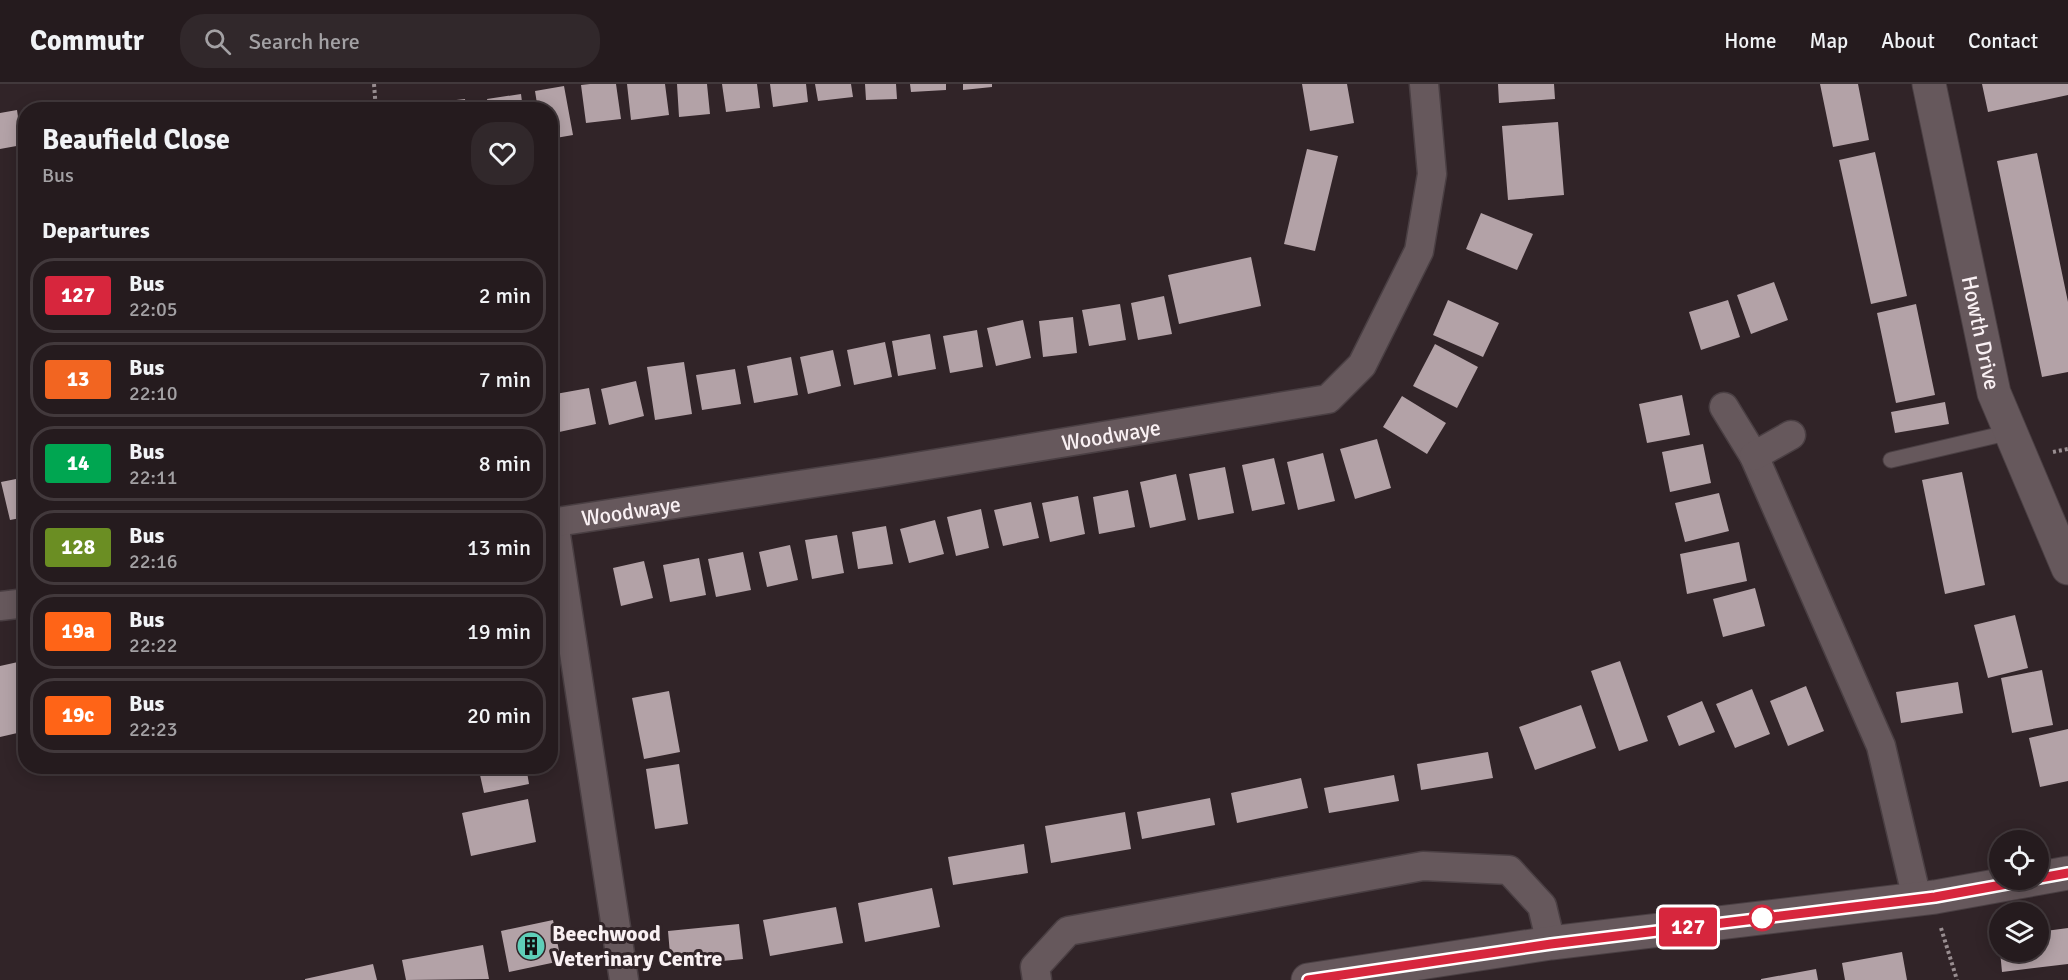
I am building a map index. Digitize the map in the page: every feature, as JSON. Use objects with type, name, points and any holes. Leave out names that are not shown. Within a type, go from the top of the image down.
[{"type":"street","name":"Woodwaye","points":[[558,522],[879,474],[1328,399],[1362,365],[1419,251],[1432,174],[1424,84]]},
{"type":"street","name":"Howth Drive","points":[[1929,84],[1994,393],[2068,568]]},
{"type":"street","points":[[1724,407],[1754,456],[1881,746],[1926,898]]},
{"type":"street","points":[[1754,456],[1791,435]]},
{"type":"street","name":"Woodwaye","points":[[558,561],[624,980]]},
{"type":"street","points":[[0,606],[18,604]]},
{"type":"street","points":[[1037,980],[1035,967],[1068,931],[1423,866],[1509,870],[1542,906],[1551,944]]},
{"type":"street","points":[[1308,980],[1551,944],[1926,898],[2068,873]]},
{"type":"lane","points":[[1891,460],[2011,432]]},
{"type":"path","points":[[374,84],[375,102]]},
{"type":"path","points":[[1926,898],[1942,934],[1957,980]]},
{"type":"building","points":[[616,84],[621,119],[586,123],[581,85]]},
{"type":"building","points":[[627,84],[665,84],[669,115],[631,120]]},
{"type":"building","points":[[677,84],[707,84],[710,114],[679,117]]},
{"type":"building","points":[[722,84],[757,84],[760,108],[726,112]]},
{"type":"building","points":[[770,84],[806,84],[808,102],[773,107]]},
{"type":"building","points":[[815,84],[851,84],[853,97],[818,101]]},
{"type":"building","points":[[865,84],[896,84],[897,99],[866,100]]},
{"type":"building","points":[[910,84],[946,84],[946,90],[911,92]]},
{"type":"building","points":[[963,84],[992,84],[992,87],[963,90]]},
{"type":"building","points":[[1302,84],[1347,84],[1354,123],[1310,131]]},
{"type":"building","points":[[1498,84],[1554,84],[1555,99],[1499,103]]},
{"type":"building","points":[[1820,84],[1858,84],[1869,140],[1833,147]]},
{"type":"building","points":[[1982,84],[2068,84],[2068,95],[1988,112]]},
{"type":"building","points":[[564,86],[573,135],[558,138],[558,102],[537,102],[535,91]]},
{"type":"building","points":[[521,94],[522,102],[488,102],[487,99]]},
{"type":"building","points":[[465,99],[465,102],[439,102]]},
{"type":"building","points":[[17,110],[18,146],[0,149],[0,113]]},
{"type":"building","points":[[1558,122],[1564,195],[1508,200],[1502,126]]},
{"type":"building","points":[[1307,149],[1338,156],[1315,251],[1284,244]]},
{"type":"building","points":[[1875,152],[1907,296],[1871,304],[1839,160]]},
{"type":"building","points":[[2037,153],[2068,302],[2068,372],[2042,377],[1997,161]]},
{"type":"building","points":[[1481,213],[1533,234],[1517,270],[1466,249]]},
{"type":"building","points":[[1251,257],[1261,306],[1179,324],[1168,275]]},
{"type":"building","points":[[1774,282],[1788,320],[1751,334],[1737,295]]},
{"type":"building","points":[[1164,296],[1172,334],[1138,340],[1131,303]]},
{"type":"building","points":[[1448,300],[1499,323],[1483,357],[1433,335]]},
{"type":"building","points":[[1728,300],[1740,337],[1701,350],[1689,312]]},
{"type":"building","points":[[1120,304],[1126,340],[1089,346],[1082,310]]},
{"type":"building","points":[[1916,304],[1935,395],[1896,403],[1877,313]]},
{"type":"building","points":[[1073,317],[1077,353],[1043,357],[1039,321]]},
{"type":"building","points":[[1023,320],[1031,358],[996,366],[987,328]]},
{"type":"building","points":[[977,330],[983,367],[950,373],[943,336]]},
{"type":"building","points":[[930,334],[936,369],[898,376],[892,341]]},
{"type":"building","points":[[885,342],[892,377],[854,385],[847,350]]},
{"type":"building","points":[[1435,344],[1478,367],[1457,408],[1413,386]]},
{"type":"building","points":[[833,350],[841,386],[808,394],[800,357]]},
{"type":"building","points":[[791,357],[798,395],[754,403],[747,366]]},
{"type":"building","points":[[684,362],[692,414],[655,420],[647,367]]},
{"type":"building","points":[[735,369],[741,404],[702,410],[696,375]]},
{"type":"building","points":[[636,381],[644,416],[609,425],[601,389]]},
{"type":"building","points":[[589,388],[596,424],[558,432],[558,394]]},
{"type":"building","points":[[1682,395],[1690,435],[1647,443],[1639,404]]},
{"type":"building","points":[[1402,396],[1446,423],[1427,454],[1383,427]]},
{"type":"building","points":[[1945,402],[1949,424],[1895,433],[1891,412]]},
{"type":"building","points":[[1377,439],[1391,488],[1355,499],[1340,449]]},
{"type":"building","points":[[1703,444],[1711,483],[1670,492],[1662,452]]},
{"type":"building","points":[[1323,453],[1335,501],[1298,510],[1287,462]]},
{"type":"building","points":[[1274,458],[1285,504],[1252,511],[1242,465]]},
{"type":"building","points":[[1225,467],[1234,513],[1198,520],[1189,474]]},
{"type":"building","points":[[1962,472],[1985,585],[1945,594],[1922,480]]},
{"type":"building","points":[[1176,474],[1186,520],[1150,528],[1140,482]]},
{"type":"building","points":[[18,479],[18,518],[10,520],[1,482]]},
{"type":"building","points":[[1128,490],[1135,527],[1099,534],[1093,497]]},
{"type":"building","points":[[1719,493],[1729,531],[1685,542],[1675,503]]},
{"type":"building","points":[[1078,496],[1085,534],[1050,542],[1042,503]]},
{"type":"building","points":[[1031,502],[1039,538],[1003,546],[994,510]]},
{"type":"building","points":[[981,509],[989,548],[956,556],[947,517]]},
{"type":"building","points":[[935,520],[944,554],[909,563],[900,529]]},
{"type":"building","points":[[886,526],[893,564],[858,569],[852,532]]},
{"type":"building","points":[[837,535],[844,573],[812,579],[805,540]]},
{"type":"building","points":[[1739,542],[1747,581],[1687,594],[1680,554]]},
{"type":"building","points":[[790,545],[798,580],[767,587],[759,552]]},
{"type":"building","points":[[743,552],[751,590],[716,597],[708,559]]},
{"type":"building","points":[[699,558],[706,595],[670,602],[663,565]]},
{"type":"building","points":[[644,561],[653,598],[621,606],[613,568]]},
{"type":"building","points":[[1755,588],[1765,626],[1723,637],[1713,599]]},
{"type":"building","points":[[2015,615],[2028,668],[1988,678],[1974,625]]},
{"type":"building","points":[[1620,661],[1648,741],[1619,751],[1591,671]]},
{"type":"building","points":[[18,662],[18,733],[0,737],[0,666]]},
{"type":"building","points":[[2042,670],[2053,725],[2012,733],[2001,678]]},
{"type":"building","points":[[1958,682],[1963,713],[1901,723],[1896,692]]},
{"type":"building","points":[[1806,686],[1824,731],[1788,746],[1770,701]]},
{"type":"building","points":[[1752,689],[1770,734],[1735,748],[1716,704]]},
{"type":"building","points":[[669,691],[680,752],[644,759],[632,698]]},
{"type":"building","points":[[1702,701],[1715,732],[1679,746],[1667,716]]},
{"type":"building","points":[[1581,705],[1596,748],[1535,770],[1519,727]]},
{"type":"building","points":[[2068,729],[2068,781],[2040,787],[2029,738]]},
{"type":"building","points":[[1488,752],[1493,778],[1421,790],[1417,764]]},
{"type":"building","points":[[679,764],[688,824],[655,829],[646,769]]},
{"type":"building","points":[[480,774],[527,774],[529,784],[484,793]]},
{"type":"building","points":[[1394,775],[1399,801],[1329,813],[1324,788]]},
{"type":"building","points":[[1301,778],[1308,808],[1237,823],[1231,793]]},
{"type":"building","points":[[1210,798],[1215,825],[1142,839],[1137,812]]},
{"type":"building","points":[[528,799],[536,842],[471,856],[462,813]]},
{"type":"building","points":[[1125,812],[1131,849],[1051,863],[1045,826]]},
{"type":"building","points":[[1024,844],[1028,873],[953,885],[948,857]]},
{"type":"building","points":[[932,888],[940,927],[865,942],[858,903]]},
{"type":"building","points":[[836,907],[843,943],[770,956],[763,920]]},
{"type":"building","name":"Beechwood Veterinary Centre","points":[[553,920],[561,961],[509,972],[501,931]]},
{"type":"building","points":[[739,924],[743,959],[671,966],[668,931]]},
{"type":"building","points":[[2068,928],[2068,964],[2002,972],[2001,962],[2049,962],[2049,931]]},
{"type":"building","points":[[483,945],[489,979],[406,980],[402,960]]},
{"type":"building","points":[[1902,952],[1907,980],[1845,980],[1842,963]]},
{"type":"building","points":[[373,964],[377,980],[305,980],[305,979]]},
{"type":"building","points":[[1816,969],[1818,980],[1761,980],[1761,979]]},
{"type":"bus line","name":"127","points":[[1308,980],[1551,944],[1935,897],[2068,873]]},
{"type":"place","name":"Beechwood Veterinary Centre","points":[[531,946]]}]
